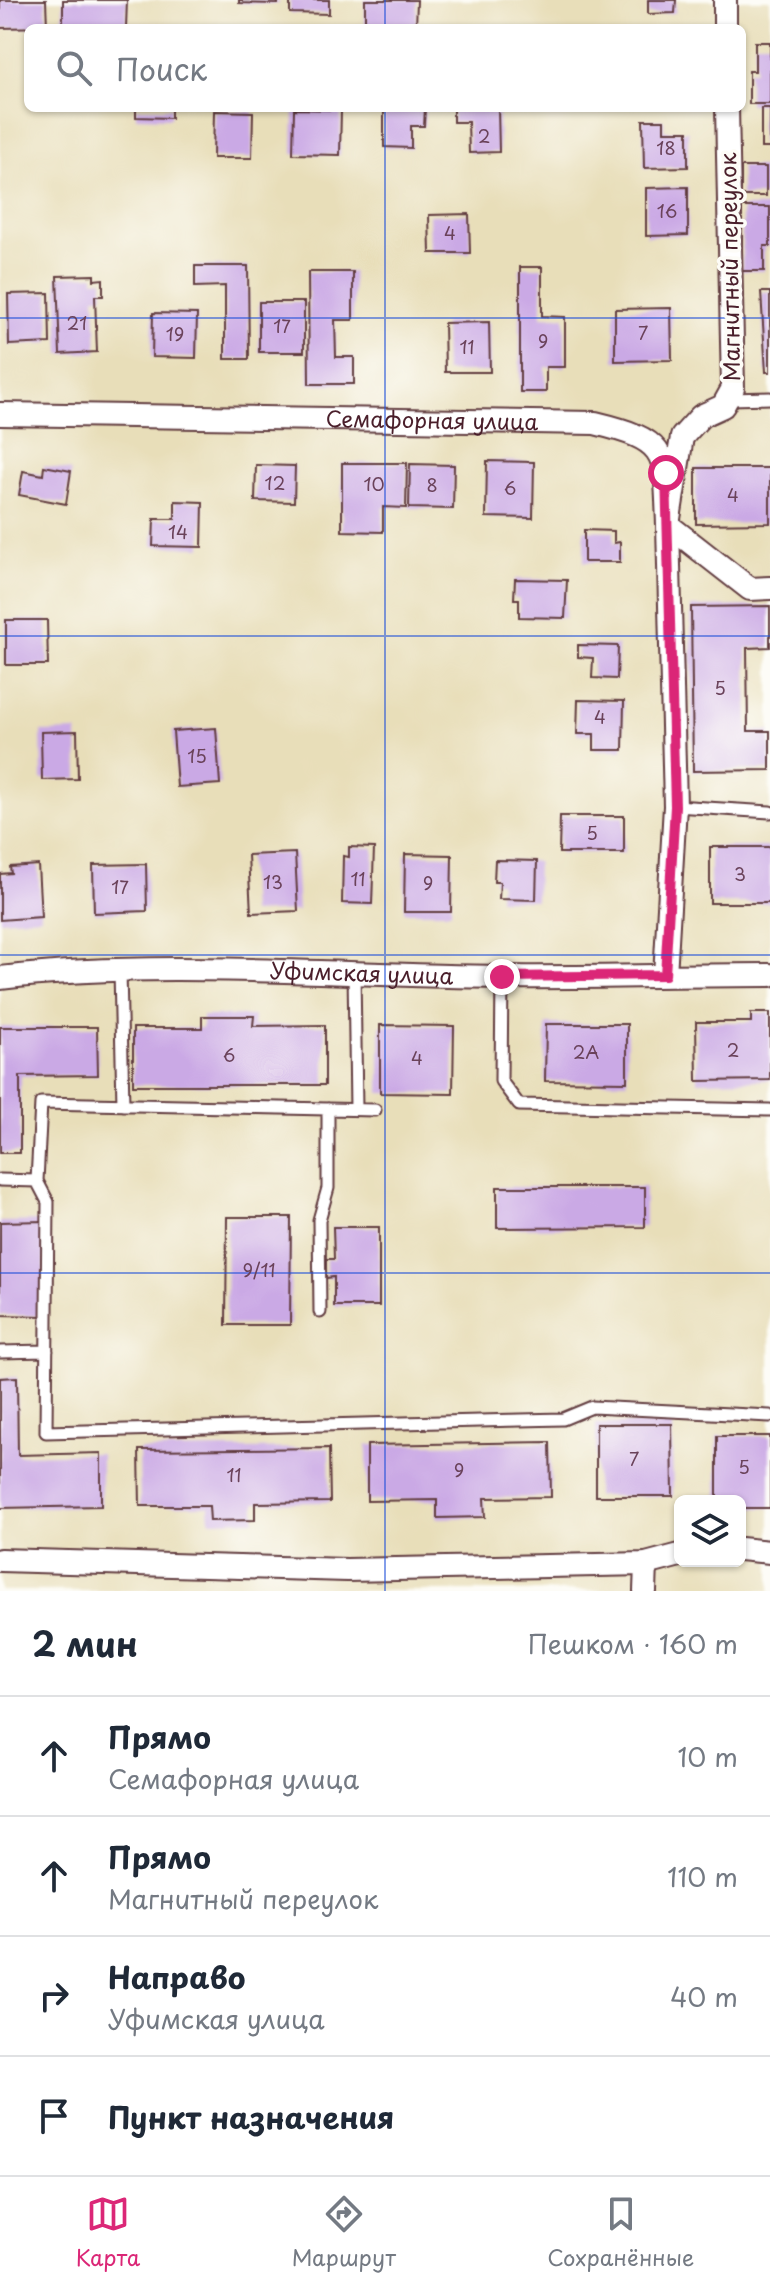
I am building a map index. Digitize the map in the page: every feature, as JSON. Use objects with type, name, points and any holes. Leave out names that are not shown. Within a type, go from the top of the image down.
[{"type":"street","points":[[725,0],[725,24]]},
{"type":"street","name":"Магнитный переулок","points":[[665,975],[675,806],[668,525],[682,437],[701,416],[730,399],[733,388],[727,112]]},
{"type":"street","name":"Семафорная улица","points":[[0,414],[595,423],[635,433],[654,444],[666,473],[668,525]]},
{"type":"street","points":[[668,525],[750,589],[770,588]]},
{"type":"street","name":"Уфимская улица","points":[[0,978],[120,970],[354,971],[502,977],[770,975]]},
{"type":"street","points":[[746,1550],[770,1552]]},
{"type":"street","points":[[0,1560],[347,1570],[646,1564],[674,1557]]},
{"type":"street","points":[[645,1591],[646,1564]]},
{"type":"lane","points":[[730,399],[770,398]]},
{"type":"lane","points":[[675,806],[770,812]]},
{"type":"lane","points":[[120,970],[123,1105]]},
{"type":"lane","points":[[354,971],[356,1109]]},
{"type":"lane","points":[[502,977],[501,1081],[519,1105],[770,1110]]},
{"type":"lane","points":[[375,1110],[41,1103],[37,1181],[48,1202],[46,1432],[563,1419],[592,1407],[770,1416]]},
{"type":"lane","points":[[320,1312],[319,1220],[328,1188],[328,1109]]},
{"type":"lane","points":[[0,1180],[37,1181]]},
{"type":"lane","points":[[0,1352],[47,1351]]},
{"type":"building","points":[[0,0],[46,0],[47,24],[0,28]]},
{"type":"building","points":[[63,0],[127,0],[126,24],[63,24]]},
{"type":"building","points":[[239,0],[278,0],[278,4],[239,3]]},
{"type":"building","points":[[290,0],[329,0],[329,14],[290,13]]},
{"type":"building","points":[[365,0],[417,0],[416,24],[365,24]]},
{"type":"building","points":[[648,0],[676,0],[675,13],[648,14]]},
{"type":"building","points":[[755,42],[770,42],[770,104],[749,104],[749,71],[755,71]]},
{"type":"building","points":[[761,108],[770,108],[770,148],[761,148]]},
{"type":"building","points":[[136,112],[171,112],[171,118],[136,117]]},
{"type":"building","points":[[214,112],[253,112],[252,158],[213,158]]},
{"type":"building","points":[[294,112],[341,112],[340,155],[293,154]]},
{"type":"building","points":[[384,112],[425,112],[424,126],[411,126],[411,148],[384,147]]},
{"type":"building","points":[[453,112],[498,112],[499,152],[469,153],[468,122],[453,122]]},
{"type":"building","points":[[643,120],[664,120],[664,131],[688,131],[688,167],[644,168]]},
{"type":"building","points":[[741,167],[766,167],[766,196],[741,196]]},
{"type":"building","points":[[688,187],[688,235],[646,236],[646,188]]},
{"type":"building","points":[[742,207],[770,207],[770,246],[764,246],[764,271],[742,271]]},
{"type":"building","points":[[469,214],[470,253],[430,253],[429,215]]},
{"type":"building","points":[[195,266],[248,266],[249,359],[225,359],[225,286],[195,287]]},
{"type":"building","points":[[520,267],[542,267],[542,316],[565,317],[565,367],[546,367],[546,392],[520,392]]},
{"type":"building","points":[[308,272],[353,272],[353,320],[335,320],[336,357],[354,357],[354,384],[309,384]]},
{"type":"building","points":[[94,275],[94,280],[103,279],[103,296],[95,296],[97,352],[60,354],[57,276]]},
{"type":"building","points":[[761,292],[770,292],[770,372],[766,372]]},
{"type":"building","points":[[49,293],[50,343],[9,345],[8,294]]},
{"type":"building","points":[[259,302],[304,302],[304,352],[259,352]]},
{"type":"building","points":[[671,308],[672,360],[615,361],[615,309]]},
{"type":"building","points":[[153,313],[197,314],[196,358],[152,357]]},
{"type":"building","points":[[489,322],[490,372],[445,372],[444,323]]},
{"type":"building","points":[[487,461],[534,462],[533,518],[486,517]]},
{"type":"building","points":[[342,463],[407,463],[406,508],[383,507],[383,532],[342,531]]},
{"type":"building","points":[[410,464],[454,465],[453,509],[409,508]]},
{"type":"building","points":[[256,465],[295,466],[294,502],[255,501]]},
{"type":"building","points":[[44,466],[71,471],[66,504],[19,495],[23,471],[43,475]]},
{"type":"building","points":[[696,468],[770,468],[770,523],[696,524]]},
{"type":"building","points":[[175,501],[203,502],[202,547],[153,546],[154,519],[175,519]]},
{"type":"building","points":[[584,530],[614,531],[614,543],[620,542],[620,562],[584,562]]},
{"type":"building","points":[[515,579],[567,580],[565,618],[519,617],[519,599],[514,599]]},
{"type":"building","points":[[770,606],[770,647],[747,648],[748,731],[770,731],[770,770],[693,771],[691,607]]},
{"type":"building","points":[[6,620],[47,620],[48,665],[6,665]]},
{"type":"building","points":[[578,645],[618,646],[617,679],[592,678],[593,658],[578,657]]},
{"type":"building","points":[[578,700],[624,701],[623,750],[594,750],[594,734],[577,734]]},
{"type":"building","points":[[216,728],[220,784],[177,787],[173,731]]},
{"type":"building","points":[[77,731],[78,779],[42,780],[41,732]]},
{"type":"building","points":[[560,816],[624,816],[624,853],[559,853]]},
{"type":"building","points":[[349,847],[374,848],[372,904],[342,903],[343,856],[349,857]]},
{"type":"building","points":[[710,847],[770,847],[770,903],[710,903]]},
{"type":"building","points":[[295,853],[298,911],[251,913],[248,855]]},
{"type":"building","points":[[405,854],[452,855],[451,912],[404,912]]},
{"type":"building","points":[[495,860],[537,861],[536,900],[499,899],[500,882],[494,882]]},
{"type":"building","points":[[146,864],[147,911],[94,913],[93,865]]},
{"type":"building","points":[[38,865],[41,917],[0,920],[0,874],[11,873],[10,867]]},
{"type":"building","points":[[751,1013],[770,1013],[770,1080],[697,1081],[696,1022],[751,1022]]},
{"type":"building","points":[[202,1016],[254,1016],[253,1026],[325,1025],[325,1085],[133,1085],[133,1028],[202,1028]]},
{"type":"building","points":[[546,1024],[627,1024],[627,1082],[545,1081]]},
{"type":"building","points":[[380,1025],[454,1026],[453,1094],[380,1093]]},
{"type":"building","points":[[0,1027],[97,1027],[98,1075],[20,1076],[20,1153],[0,1153]]},
{"type":"building","points":[[497,1187],[645,1187],[645,1227],[497,1228]]},
{"type":"building","points":[[227,1217],[291,1217],[290,1325],[226,1325]]},
{"type":"building","points":[[44,1221],[44,1316],[0,1315],[0,1222]]},
{"type":"building","points":[[333,1227],[379,1227],[379,1306],[334,1306],[334,1277],[326,1278],[326,1259],[334,1259]]},
{"type":"building","points":[[17,1377],[18,1455],[101,1453],[101,1506],[0,1508],[0,1378]]},
{"type":"building","points":[[596,1424],[672,1424],[673,1496],[596,1496]]},
{"type":"building","points":[[717,1436],[770,1436],[770,1508],[746,1508],[746,1495],[717,1495]]},
{"type":"building","points":[[550,1442],[551,1497],[484,1498],[485,1517],[437,1518],[437,1500],[367,1501],[367,1445]]},
{"type":"building","points":[[329,1448],[330,1502],[255,1503],[255,1520],[210,1521],[209,1506],[140,1506],[139,1450]]},
{"type":"route","points":[[502,977],[665,975],[675,806],[666,473]]}]
